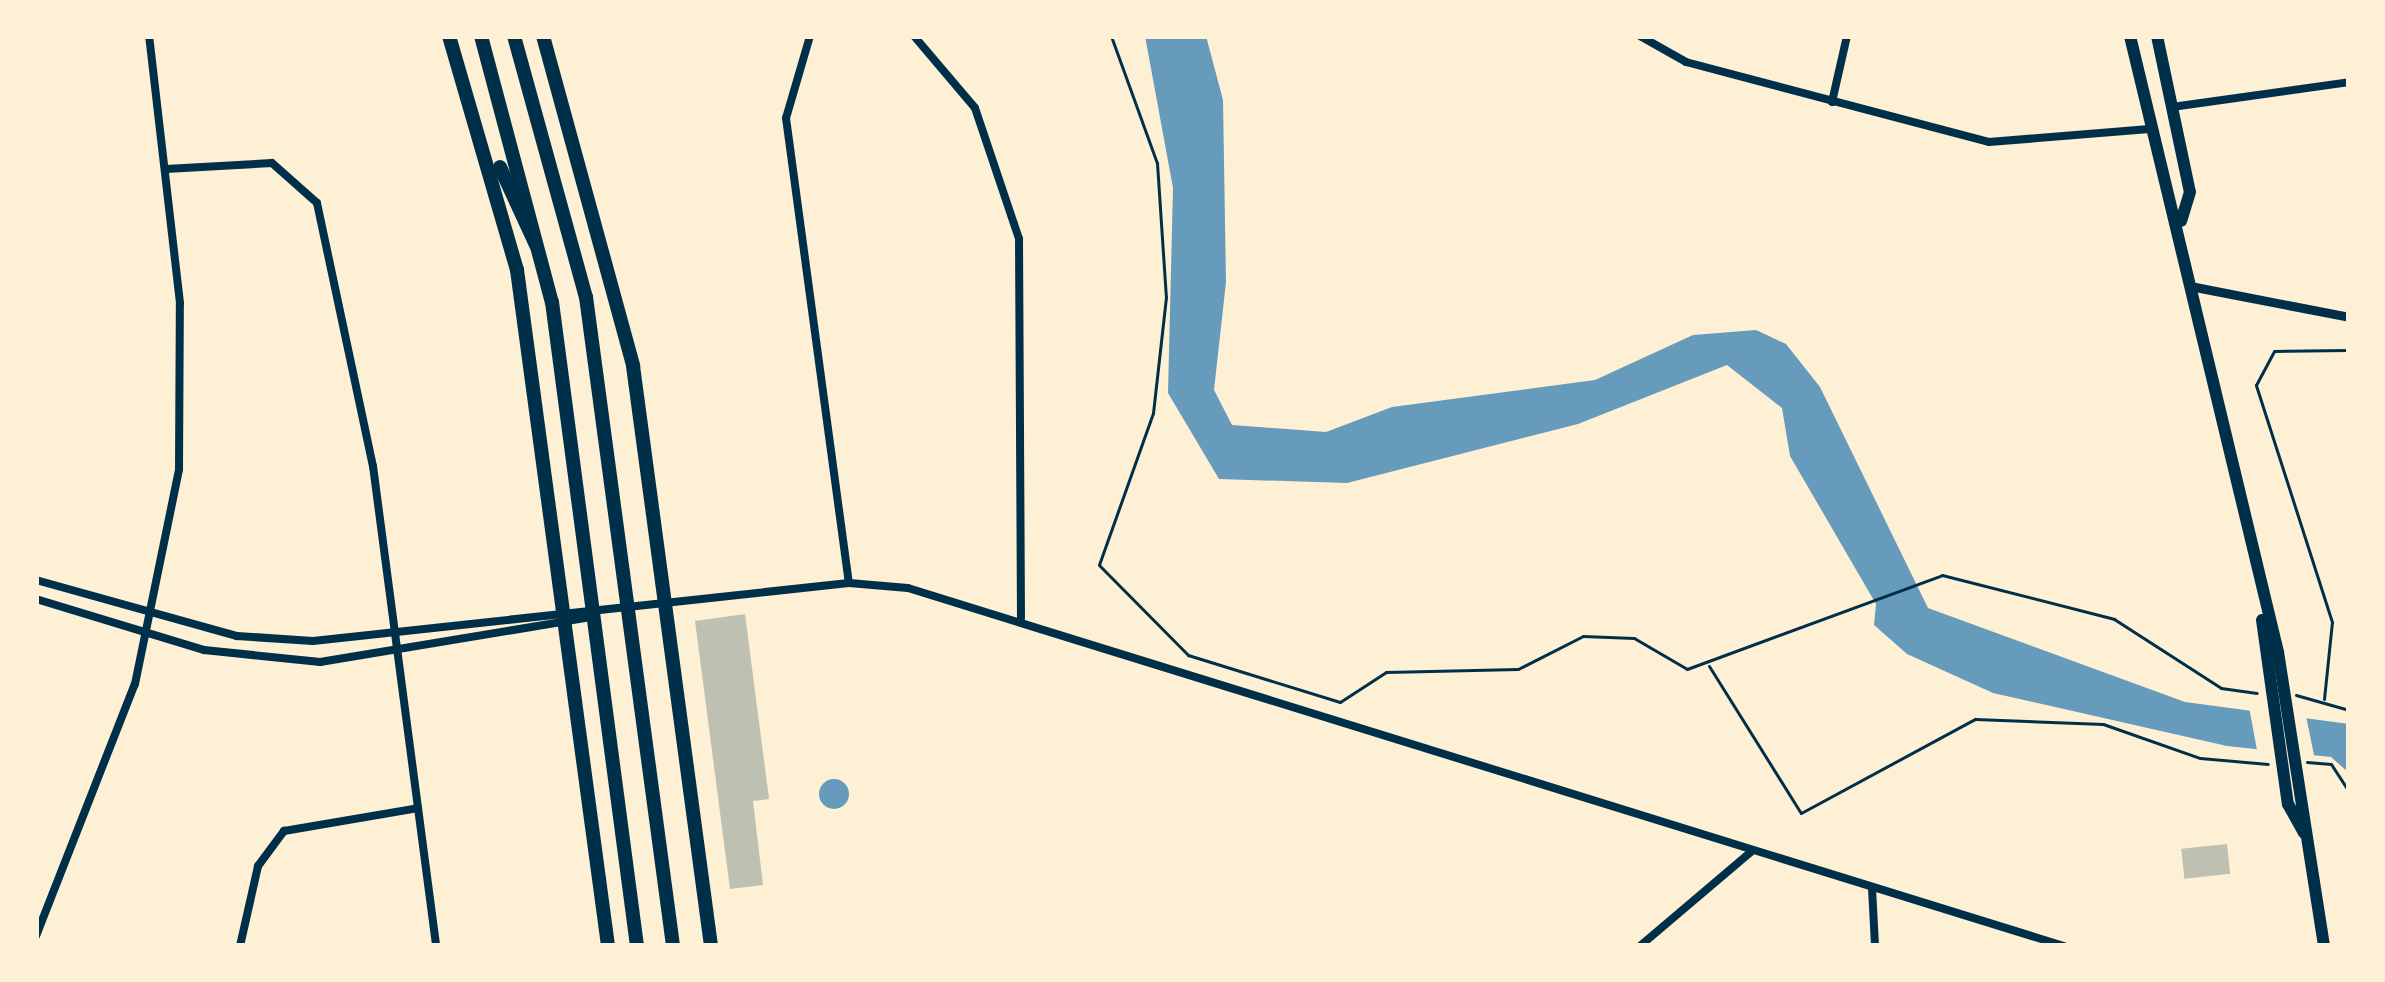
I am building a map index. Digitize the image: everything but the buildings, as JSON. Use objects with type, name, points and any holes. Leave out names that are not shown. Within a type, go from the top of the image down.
[{"type":"highway","points":[[449,36],[482,130],[545,265]]},
{"type":"highway","points":[[481,36],[545,265],[637,946]]},
{"type":"highway","points":[[514,36],[578,259],[673,946]]},
{"type":"highway","points":[[543,36],[618,292],[667,607],[711,946]]},
{"type":"highway","points":[[482,130],[524,307],[608,946]]},
{"type":"main road","points":[[2130,36],[2163,199],[2181,221],[2262,617],[2278,652],[2309,806],[2304,834]]},
{"type":"main road","points":[[2157,36],[2190,192],[2181,221]]},
{"type":"main road","points":[[2262,617],[2258,651],[2288,804],[2304,834],[2324,946]]},
{"type":"street","points":[[36,936],[154,613],[182,402],[166,169],[149,36]]},
{"type":"street","points":[[810,36],[785,106],[849,583]]},
{"type":"street","points":[[914,36],[975,108],[1019,239],[1021,618]]},
{"type":"street","points":[[1640,36],[1686,62],[1990,142],[2149,129]]},
{"type":"street","points":[[1832,102],[1847,36]]},
{"type":"street","points":[[2171,108],[2349,82]]},
{"type":"street","points":[[166,169],[272,164],[317,203],[349,325],[436,946]]},
{"type":"street","points":[[2195,287],[2349,317]]},
{"type":"street","points":[[36,580],[272,640],[395,636],[565,621]]},
{"type":"street","points":[[36,599],[277,661],[397,650],[594,616],[849,583],[1021,618],[2064,946]]},
{"type":"street","points":[[240,946],[258,866],[284,831],[418,808]]},
{"type":"street","points":[[1640,946],[1753,850]]},
{"type":"street","points":[[1872,888],[1875,946]]},
{"type":"path","points":[[1111,36],[1157,163],[1167,240],[1156,402],[1102,533],[1107,584],[1188,655],[1340,702],[1386,672],[1518,668],[1595,635],[1634,638],[1676,669],[1707,665],[1928,578],[2096,612],[2161,641],[2221,688],[2264,693]]},
{"type":"path","points":[[2324,701],[2336,641],[2255,385],[2274,351],[2349,350]]},
{"type":"path","points":[[1707,665],[1801,813],[1975,719],[2103,724],[2216,762],[2277,764]]},
{"type":"path","points":[[2282,693],[2349,710]]},
{"type":"path","points":[[2298,763],[2331,764],[2349,793]]},
{"type":"water","points":[[1145,36],[1206,36],[1223,100],[1226,282],[1214,390],[1232,425],[1326,432],[1392,407],[1595,380],[1693,335],[1756,330],[1786,344],[1820,387],[1928,608],[2185,702],[2349,724],[2349,773],[2331,757],[2227,746],[1993,693],[1907,654],[1874,625],[1876,604],[1790,456],[1782,408],[1727,365],[1578,424],[1347,483],[1219,479],[1168,393],[1173,188]]},
{"type":"water","points":[[834,779],[849,794],[834,809],[819,794]]},
{"type":"pier","points":[[2249,707],[2305,711],[2315,760],[2257,750]]}]
